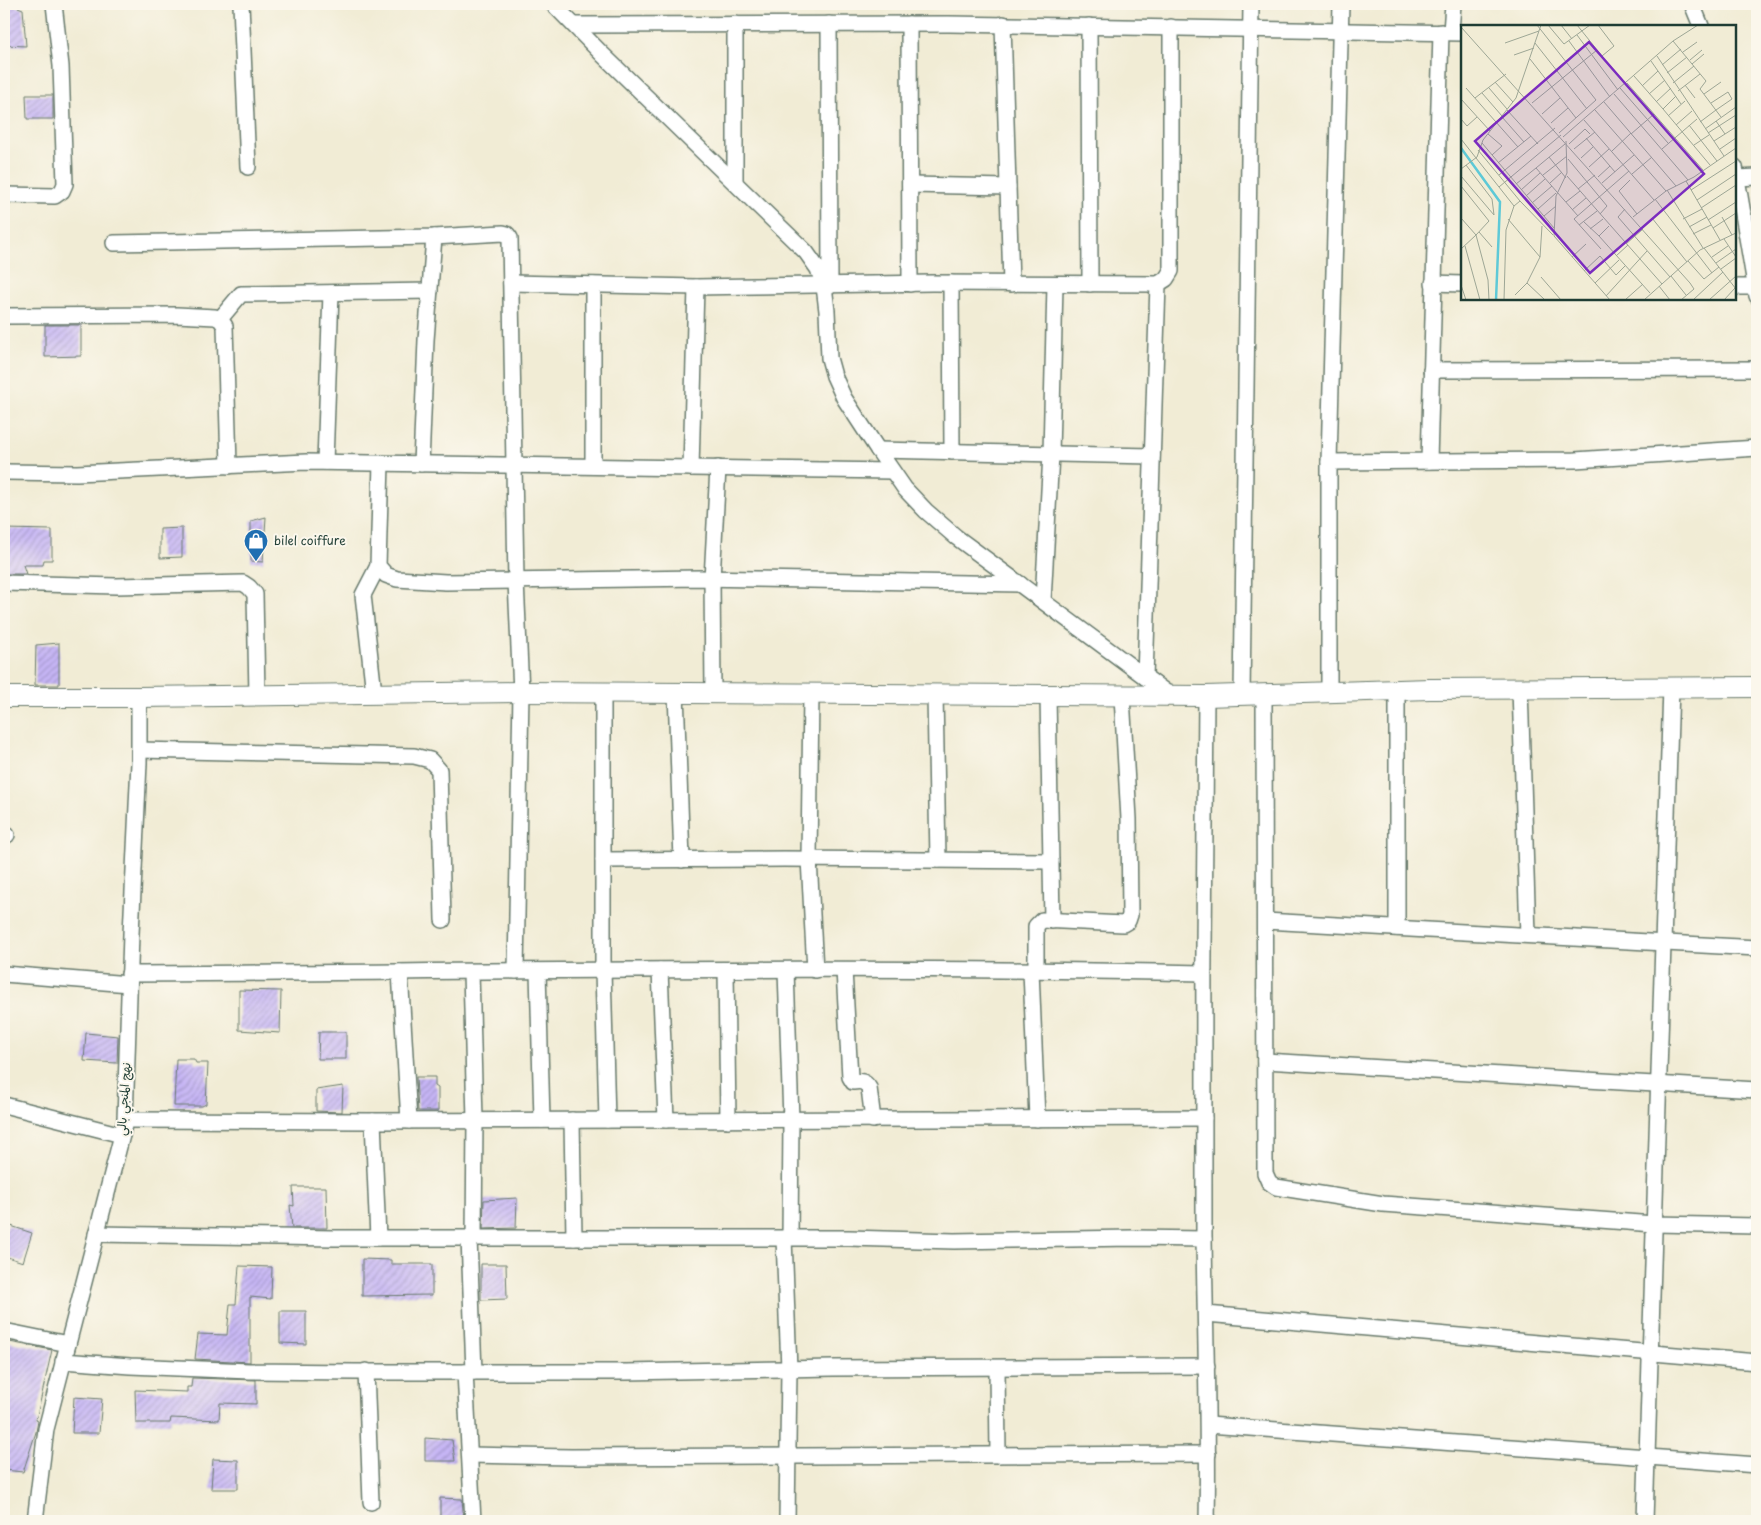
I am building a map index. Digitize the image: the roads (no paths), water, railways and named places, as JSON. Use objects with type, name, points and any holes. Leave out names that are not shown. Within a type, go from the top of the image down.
[{"type":"street","points":[[4,195],[55,196],[62,191],[65,184],[60,66],[54,4]]},
{"type":"street","points":[[241,4],[248,167]]},
{"type":"street","points":[[553,4],[806,252],[827,286]]},
{"type":"street","points":[[1242,695],[1251,4]]},
{"type":"street","points":[[1329,692],[1329,462],[1341,4]]},
{"type":"street","points":[[1429,461],[1433,283],[1453,4]]},
{"type":"street","points":[[1692,4],[1701,25]]},
{"type":"street","points":[[735,24],[736,182]]},
{"type":"street","points":[[829,24],[827,286],[829,358],[834,376],[844,398],[892,471],[926,511],[956,537],[1171,696]]},
{"type":"street","points":[[909,24],[910,284]]},
{"type":"street","points":[[574,25],[1003,24],[1451,32]]},
{"type":"street","points":[[1003,24],[1011,284]]},
{"type":"street","points":[[1089,26],[1090,284]]},
{"type":"street","points":[[511,283],[696,287],[910,284],[1158,284],[1166,279],[1171,271],[1171,27]]},
{"type":"street","points":[[1736,287],[1757,290],[1736,173],[1757,178]]},
{"type":"street","points":[[910,185],[1008,187]]},
{"type":"street","points":[[114,243],[508,234],[510,238],[516,581],[521,692],[516,971]]},
{"type":"street","points":[[421,464],[434,237]]},
{"type":"street","points":[[1433,283],[1461,284]]},
{"type":"street","points":[[593,466],[594,284]]},
{"type":"street","points":[[951,284],[952,452]]},
{"type":"street","points":[[1042,601],[1051,454],[1055,284]]},
{"type":"street","points":[[1146,677],[1158,284]]},
{"type":"street","points":[[691,468],[696,287]]},
{"type":"street","points":[[220,319],[241,294],[430,291]]},
{"type":"street","points":[[325,462],[331,293]]},
{"type":"street","points":[[4,316],[177,315],[215,317],[220,319],[224,326],[227,350],[230,466]]},
{"type":"street","points":[[1431,370],[1757,369]]},
{"type":"street","points":[[1329,462],[1575,460],[1757,448]]},
{"type":"street","points":[[878,450],[1152,456]]},
{"type":"street","points":[[4,472],[77,472],[325,462],[892,471]]},
{"type":"street","points":[[374,693],[363,594],[378,566],[381,463]]},
{"type":"street","points":[[713,692],[712,579],[718,468]]},
{"type":"street","points":[[378,566],[386,575],[397,579],[446,582],[712,579],[1020,584]]},
{"type":"street","points":[[4,583],[116,586],[243,583],[249,586],[254,594],[257,695]]},
{"type":"street","points":[[1645,1521],[1671,687]]},
{"type":"street","points":[[4,697],[521,692],[1206,696],[1397,690],[1757,687]]},
{"type":"street","points":[[1520,688],[1528,935]]},
{"type":"street","points":[[1397,690],[1397,928]]},
{"type":"street","points":[[602,692],[603,970],[607,1120]]},
{"type":"street","points":[[676,692],[682,860]]},
{"type":"street","points":[[811,693],[809,859],[815,970]]},
{"type":"street","points":[[935,694],[938,860]]},
{"type":"street","points":[[1264,694],[1265,1173],[1269,1182],[1276,1187],[1383,1204],[1654,1224],[1757,1226]]},
{"type":"street","points":[[1048,695],[1052,921]]},
{"type":"street","points":[[1037,1119],[1034,970],[1036,926],[1042,920],[1123,924],[1128,921],[1130,915],[1129,819],[1122,696]]},
{"type":"street","points":[[1206,696],[1204,1239],[1208,1425],[1207,1521]]},
{"type":"street","name":"نهج المنجي بالي","points":[[35,1521],[46,1429],[122,1135],[124,1120],[139,750],[139,697]]},
{"type":"street","points":[[139,750],[414,756],[430,760],[439,770],[443,920]]},
{"type":"street","points":[[603,860],[1051,861]]},
{"type":"street","points":[[1265,920],[1757,948]]},
{"type":"street","points":[[4,974],[129,979],[400,972],[603,970],[1034,970],[1204,973]]},
{"type":"street","points":[[660,970],[666,1120]]},
{"type":"street","points":[[726,970],[728,1120]]},
{"type":"street","points":[[786,970],[791,1120],[787,1238],[789,1369],[787,1521]]},
{"type":"street","points":[[844,970],[850,1076],[853,1082],[862,1081],[867,1084],[873,1120]]},
{"type":"street","points":[[538,971],[542,1120]]},
{"type":"street","points":[[400,972],[410,1121]]},
{"type":"street","points":[[471,972],[475,1120],[469,1372],[473,1521]]},
{"type":"street","points":[[1265,1061],[1757,1090]]},
{"type":"street","points":[[4,1105],[122,1135]]},
{"type":"street","points":[[124,1120],[410,1121],[1204,1118]]},
{"type":"street","points":[[572,1120],[574,1238]]},
{"type":"street","points":[[374,1121],[378,1238]]},
{"type":"street","points":[[96,1234],[378,1238],[787,1238],[954,1241],[1133,1238],[1204,1239]]},
{"type":"street","points":[[1206,1314],[1757,1362]]},
{"type":"street","points":[[4,1331],[68,1344]]},
{"type":"street","points":[[63,1361],[249,1371],[366,1372],[626,1372],[1207,1366]]},
{"type":"street","points":[[997,1368],[998,1455]]},
{"type":"street","points":[[366,1372],[372,1502]]},
{"type":"street","points":[[1208,1425],[1757,1465]]},
{"type":"street","points":[[470,1455],[572,1457],[1208,1454]]},
{"type":"place","name":"bilel coiffure","points":[[256,562]]}]
